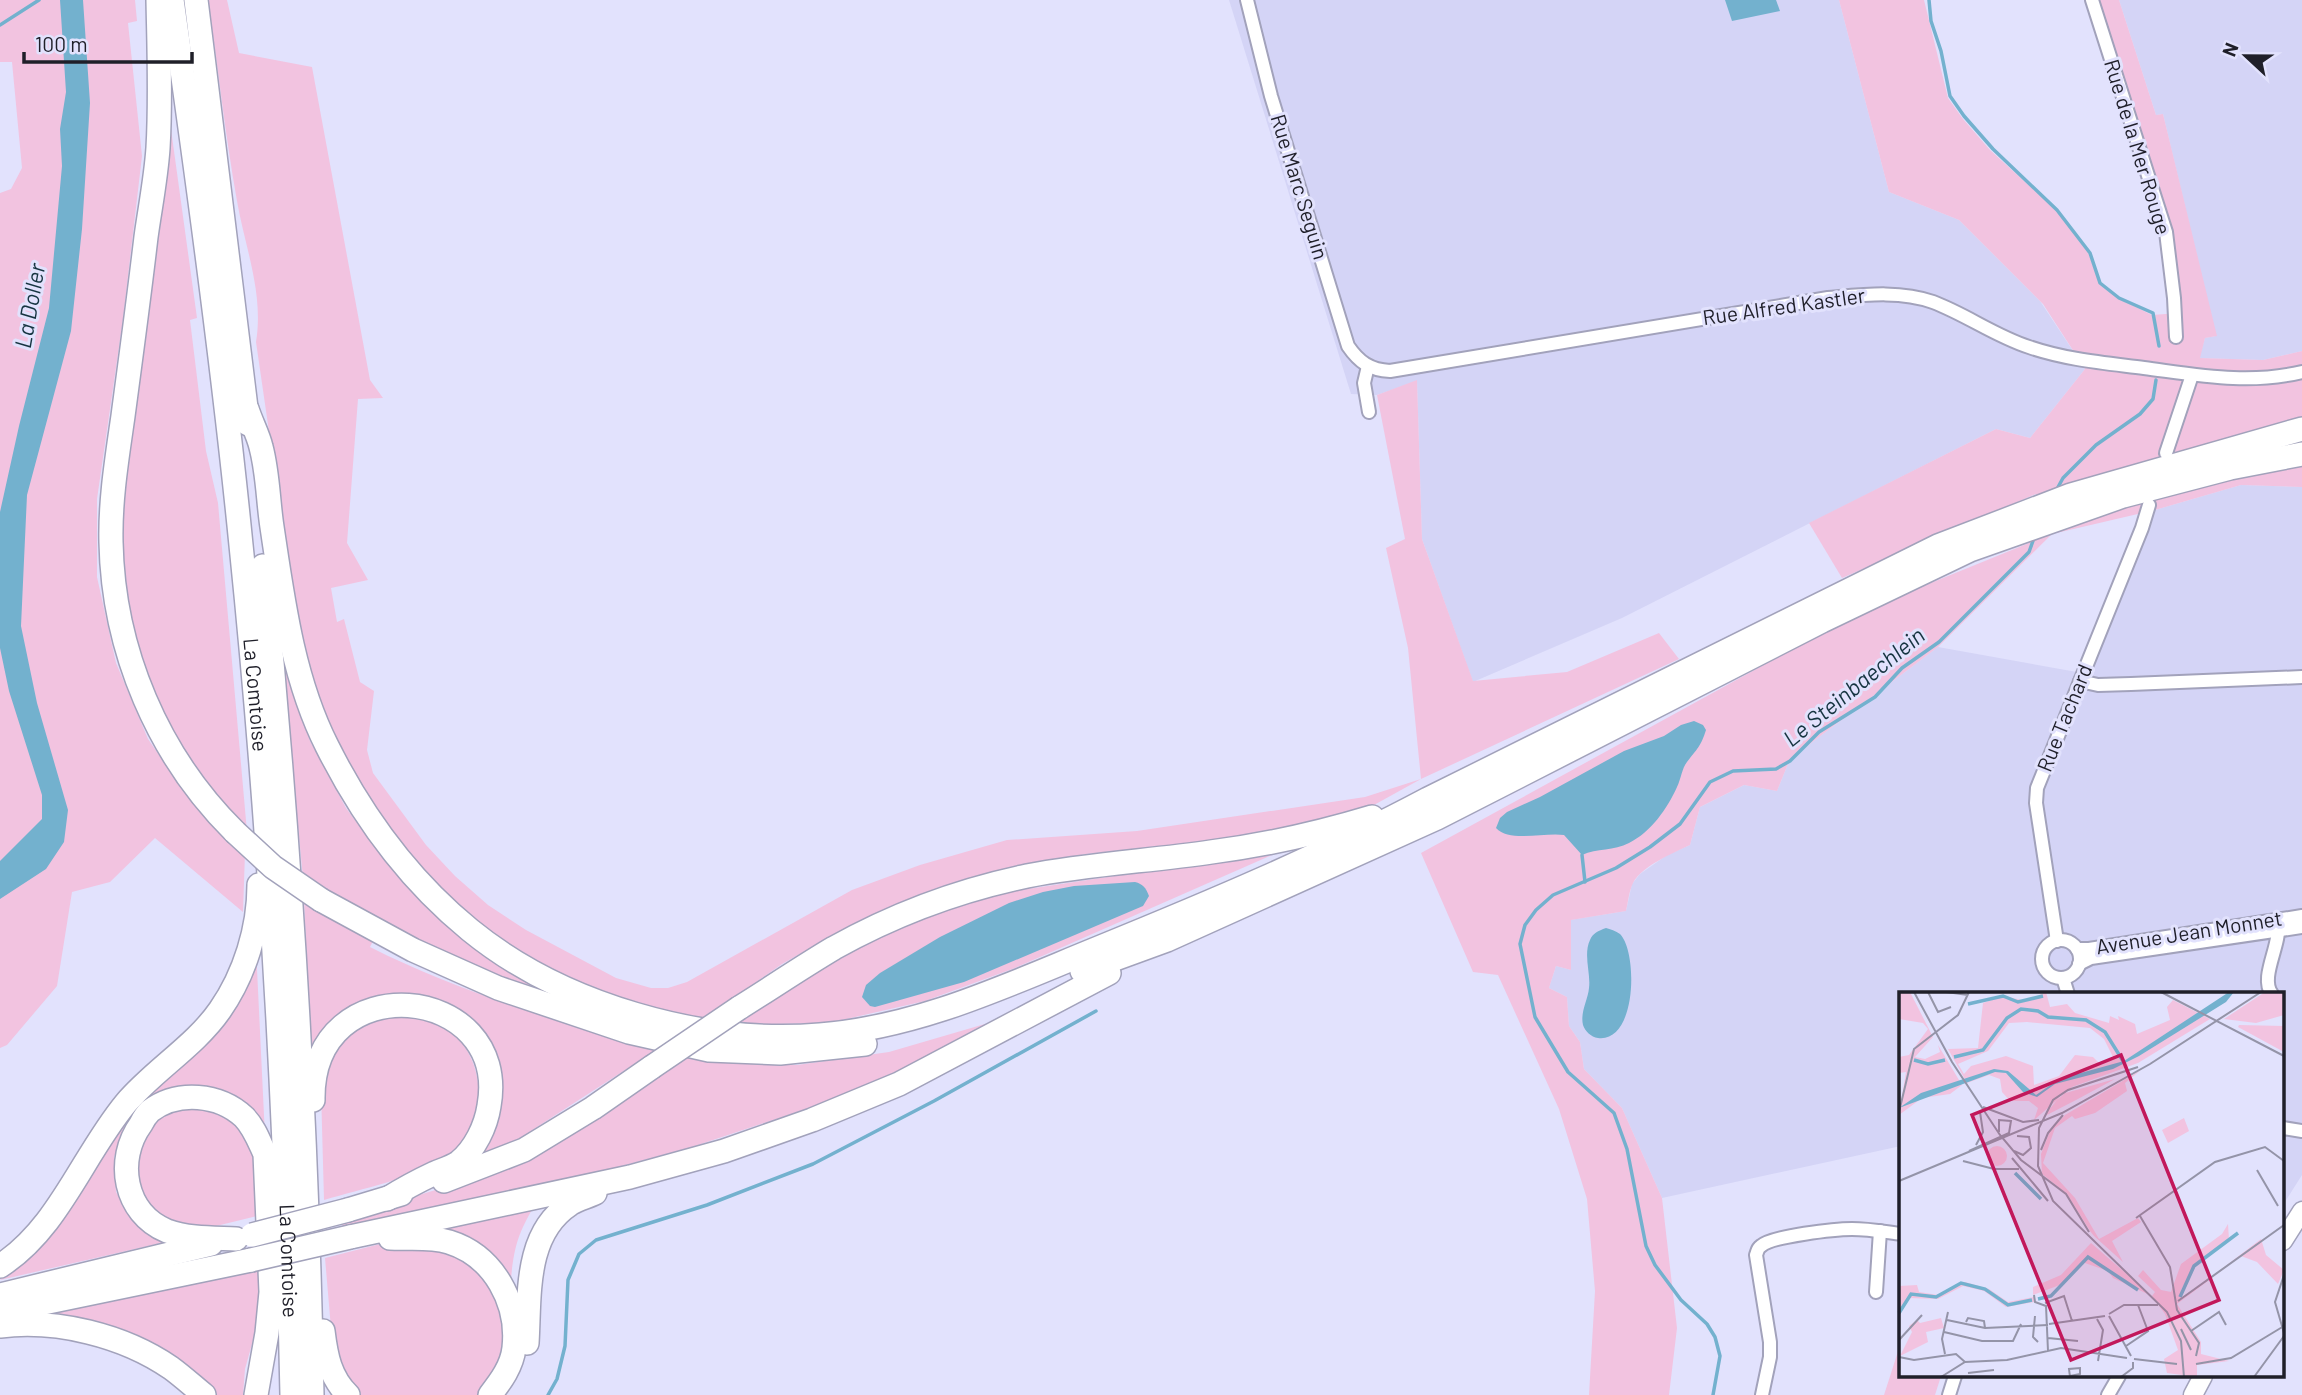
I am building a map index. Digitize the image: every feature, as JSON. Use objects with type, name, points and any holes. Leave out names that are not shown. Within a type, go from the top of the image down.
[{"type":"highway","points":[[158,0],[158,149],[114,481],[111,543],[117,606],[128,656],[143,697],[165,740],[189,779],[214,811],[273,867],[321,900],[413,950],[498,988],[629,1032],[709,1050],[780,1054],[833,1049],[887,1041],[956,1023],[1087,969],[1167,940],[1437,818],[1822,621],[1970,550],[2302,429]]},
{"type":"highway","name":"La Comtoise","points":[[172,0],[201,202],[231,452],[266,830],[284,1142],[292,1395]]},
{"type":"highway","name":"La Comtoise","points":[[195,0],[247,409],[271,647],[286,827],[305,1135],[312,1395]]},
{"type":"highway","points":[[247,409],[262,448],[281,587],[306,695],[325,743],[353,795],[387,844],[431,894],[472,931],[521,965],[566,988],[624,1011],[685,1028],[745,1034],[817,1035],[887,1026],[950,1009],[1362,834],[1938,545],[2071,495],[2223,460],[2302,438]]},
{"type":"highway","points":[[2223,460],[2302,454]]},
{"type":"highway","points":[[2223,460],[2253,472],[2302,469]]},
{"type":"highway","points":[[0,1295],[348,1210],[464,1174],[524,1150],[593,1108],[739,1008],[834,948],[886,922],[948,897],[1027,877],[1115,862],[1209,853],[1276,842],[1428,799]]},
{"type":"highway","points":[[0,1266],[35,1237],[124,1105],[146,1080],[188,1044],[219,1011],[239,975],[250,947],[259,901],[258,870],[266,830]]},
{"type":"highway","points":[[0,1312],[630,1177],[737,1146],[812,1120],[899,1084],[1167,940]]},
{"type":"highway","points":[[305,1135],[313,1118],[313,1089],[321,1059],[333,1038],[350,1021],[379,1007],[414,1004],[430,1009],[461,1026],[481,1051],[490,1080],[491,1098],[483,1129],[459,1161],[387,1199]]},
{"type":"highway","points":[[244,1237],[193,1237],[168,1231],[150,1221],[140,1211],[128,1186],[125,1159],[134,1132],[149,1112],[174,1100],[196,1096],[221,1102],[244,1117],[256,1133],[265,1154],[271,1292],[256,1395]]},
{"type":"highway","points":[[508,1395],[526,1354],[534,1258],[547,1226],[569,1204],[630,1177]]},
{"type":"highway","points":[[353,1237],[427,1238],[450,1242],[472,1252],[485,1264],[505,1290],[514,1317],[514,1349],[506,1373],[490,1395]]},
{"type":"highway","points":[[310,1291],[321,1311],[327,1361],[333,1376],[348,1395]]},
{"type":"highway","points":[[0,1326],[24,1323],[88,1332],[127,1345],[169,1367],[204,1395]]},
{"type":"main road","points":[[2284,1239],[2302,1210]]},
{"type":"main road","points":[[2193,1395],[2202,1378]]},
{"type":"street","name":"Rue Marc Seguin","points":[[1247,0],[1271,96],[1348,346],[1356,358],[1368,366]]},
{"type":"street","name":"Rue de la Mer Rouge","points":[[2092,0],[2165,232],[2176,337]]},
{"type":"street","name":"Rue Alfred Kastler","points":[[1368,366],[1390,371],[1828,298],[1878,293],[1931,301],[1957,312],[1986,330],[2067,358],[2250,380],[2278,378],[2302,372]]},
{"type":"street","points":[[1368,366],[1364,383],[1368,412]]},
{"type":"street","points":[[2166,453],[2192,375]]},
{"type":"street","name":"Rue Tachard","points":[[2057,941],[2036,803],[2037,788],[2149,505]]},
{"type":"street","points":[[2080,681],[2098,685],[2302,677]]},
{"type":"street","name":"Avenue Jean Monnet","points":[[2079,964],[2091,958],[2278,925],[2302,916]]},
{"type":"street","points":[[2270,992],[2267,989],[2267,976],[2278,925]]},
{"type":"street","name":"Avenue Jean Monnet","points":[[2077,949],[2278,925],[2302,927]]},
{"type":"street","points":[[2057,941],[2068,942],[2077,949],[2079,964],[2073,974],[2063,978],[2047,972],[2042,962],[2047,947],[2057,941]]},
{"type":"street","points":[[2063,978],[2067,992]]},
{"type":"street","points":[[2284,1128],[2302,1131]]},
{"type":"street","points":[[1762,1395],[1770,1357],[1770,1342],[1756,1255],[1758,1248],[1776,1240],[1822,1232],[1852,1229],[1899,1234]]},
{"type":"street","points":[[1876,1292],[1881,1231]]},
{"type":"street","points":[[1949,1395],[1954,1378]]},
{"type":"street","points":[[2108,1395],[2118,1378]]},
{"type":"shaded area","points":[[0,0],[135,0],[137,21],[128,23],[142,156],[123,319],[97,499],[97,577],[116,663],[148,739],[190,800],[245,853],[243,912],[155,838],[110,882],[72,892],[57,986],[7,1045],[0,1048],[0,193],[11,189],[22,168],[12,62],[0,62]]},
{"type":"shaded area","name":"La Doller","points":[[60,0],[83,0],[90,103],[82,229],[71,331],[27,495],[21,626],[37,703],[68,810],[64,842],[46,869],[0,899],[0,861],[42,819],[42,795],[9,691],[0,648],[0,512],[49,308],[62,166],[60,129],[66,92]]},
{"type":"shaded area","points":[[208,0],[227,0],[239,53],[312,67],[370,380],[383,398],[358,399],[347,543],[368,580],[331,588],[337,622],[344,619],[360,682],[374,691],[367,750],[373,773],[426,845],[455,876],[488,905],[526,930],[616,978],[651,988],[668,988],[687,982],[852,890],[920,865],[1007,840],[1137,831],[1365,797],[1421,779],[1374,805],[1325,820],[1234,838],[1086,854],[999,870],[952,885],[851,925],[782,964],[702,1020],[623,1000],[539,962],[499,937],[464,911],[429,877],[380,821],[329,729],[300,645],[256,342],[256,288],[233,176]]},
{"type":"shaded area","points":[[1229,0],[1839,0],[1889,192],[1959,220],[2040,301],[2085,369],[2030,438],[1996,429],[1622,618],[1473,682],[1422,539],[1417,381],[1377,395],[1351,394]]},
{"type":"shaded area","points":[[1725,0],[1776,0],[1780,11],[1732,21]]},
{"type":"shaded area","points":[[1839,0],[1924,0],[1948,98],[1963,119],[1990,150],[2057,211],[2088,252],[2099,283],[2118,298],[2152,315],[2179,313],[2170,229],[2097,0],[2119,0],[2156,115],[2163,114],[2217,336],[2205,338],[2200,358],[2263,360],[2302,351],[2302,487],[2241,485],[2155,510],[2052,534],[1938,647],[1790,759],[1777,791],[1744,785],[1700,807],[1690,845],[1658,861],[1637,877],[1626,911],[1571,920],[1571,970],[1556,966],[1549,988],[1567,997],[1569,1026],[1580,1042],[1584,1069],[1622,1108],[1662,1198],[1677,1328],[1669,1395],[1589,1395],[1595,1291],[1587,1199],[1559,1109],[1498,975],[1473,972],[1421,853],[1862,611],[2051,534],[2036,494],[1842,578],[1809,523],[1996,429],[2030,438],[2085,369],[2043,304],[1959,220],[1889,192]]},
{"type":"shaded area","points":[[2119,0],[2302,0],[2302,351],[2263,360],[2199,358],[2205,338],[2216,336],[2163,114],[2156,115]]},
{"type":"shaded area","points":[[170,122],[197,318],[190,320],[206,451],[218,503],[247,832],[204,787],[144,679],[124,597],[122,527],[127,458],[153,277]]},
{"type":"shaded area","points":[[1417,380],[1422,539],[1473,681],[1567,672],[1659,633],[1679,659],[1421,779],[1408,648],[1386,548],[1405,539],[1377,395]]},
{"type":"shaded area","points":[[2241,485],[2302,487],[2302,1175],[2284,1203],[2284,992],[1899,992],[1899,1146],[1662,1198],[1622,1108],[1584,1069],[1580,1042],[1569,1026],[1567,997],[1549,988],[1556,966],[1571,970],[1570,920],[1626,911],[1632,884],[1640,874],[1667,855],[1690,845],[1700,807],[1744,785],[1777,791],[1790,759],[1938,647],[2088,674],[2155,510]]},
{"type":"shaded area","points":[[282,660],[310,741],[346,808],[387,863],[434,911],[562,994],[560,1001],[451,958],[303,878]]},
{"type":"shaded area","points":[[1694,721],[1703,725],[1706,730],[1700,744],[1685,764],[1673,795],[1651,826],[1629,843],[1582,855],[1564,835],[1518,836],[1496,828],[1500,818],[1507,812],[1624,751]]},
{"type":"shaded area","points":[[1281,851],[1015,968],[925,1001],[829,1023],[728,1025],[835,955],[906,921],[987,895]]},
{"type":"shaded area","points":[[1135,882],[1144,887],[1149,896],[1143,906],[964,982],[875,1007],[870,1006],[862,997],[866,985],[880,973],[940,937],[1009,903],[1074,886]]},
{"type":"shaded area","points":[[304,898],[373,941],[370,947],[404,963],[511,1005],[656,1050],[520,1138],[467,1160],[491,1052],[398,995],[311,1062]]},
{"type":"shaded area","points":[[1606,928],[1620,934],[1626,944],[1630,959],[1630,995],[1627,1012],[1620,1026],[1611,1036],[1598,1038],[1591,1035],[1583,1025],[1589,988],[1587,958],[1591,938]]},
{"type":"shaded area","points":[[256,948],[265,1136],[247,1105],[223,1091],[197,1086],[148,1103],[125,1128],[114,1157],[116,1192],[131,1218],[153,1233],[174,1240],[0,1280],[33,1251],[95,1161]]},
{"type":"shaded area","points":[[400,1014],[437,1022],[454,1034],[467,1050],[475,1068],[478,1088],[477,1108],[472,1126],[461,1143],[445,1157],[417,1172],[324,1200],[321,1090],[329,1062],[340,1042],[366,1022]]},
{"type":"shaded area","points":[[1002,1019],[833,1100],[692,1147],[551,1185],[343,1229],[341,1219],[481,1176],[680,1057],[797,1065],[889,1052]]},
{"type":"shaded area","points":[[188,1104],[212,1110],[229,1118],[241,1128],[254,1156],[257,1216],[208,1228],[178,1227],[138,1197],[133,1150],[163,1111]]},
{"type":"shaded area","points":[[534,1206],[518,1241],[511,1279],[494,1256],[462,1238],[422,1228]]},
{"type":"shaded area","points":[[384,1243],[422,1245],[450,1251],[476,1267],[489,1283],[498,1301],[503,1341],[499,1361],[490,1379],[477,1395],[360,1395],[338,1369],[332,1340],[325,1258]]},
{"type":"shaded area","points":[[259,1265],[260,1315],[245,1369],[243,1395],[216,1395],[25,1316]]},
{"type":"shaded area","points":[[1899,1348],[1899,1378],[1940,1378],[1935,1395],[1884,1395]]},
{"type":"waterway","points":[[0,25],[39,0]]},
{"type":"waterway","name":"Le Steinbaechlein","points":[[1929,0],[1931,21],[1941,51],[1950,96],[1993,149],[2057,210],[2090,253],[2100,283],[2119,298],[2153,313],[2159,346]]},
{"type":"waterway","name":"Le Steinbaechlein","points":[[2057,489],[2063,478],[2096,445],[2140,414],[2153,399],[2156,380]]},
{"type":"waterway","name":"Le Steinbaechlein","points":[[1713,1395],[1720,1356],[1715,1337],[1707,1324],[1681,1300],[1655,1265],[1646,1246],[1627,1149],[1614,1113],[1568,1072],[1535,1017],[1520,944],[1525,925],[1536,910],[1553,895],[1616,868],[1680,824],[1710,782],[1733,771],[1776,769],[1790,761],[1819,732],[1875,697],[1902,668],[1939,642],[2029,552],[2034,538]]},
{"type":"waterway","points":[[1582,855],[1585,882]]},
{"type":"waterway","points":[[548,1395],[557,1379],[565,1346],[568,1280],[579,1254],[596,1240],[707,1205],[813,1164],[934,1101],[1096,1011]]}]
